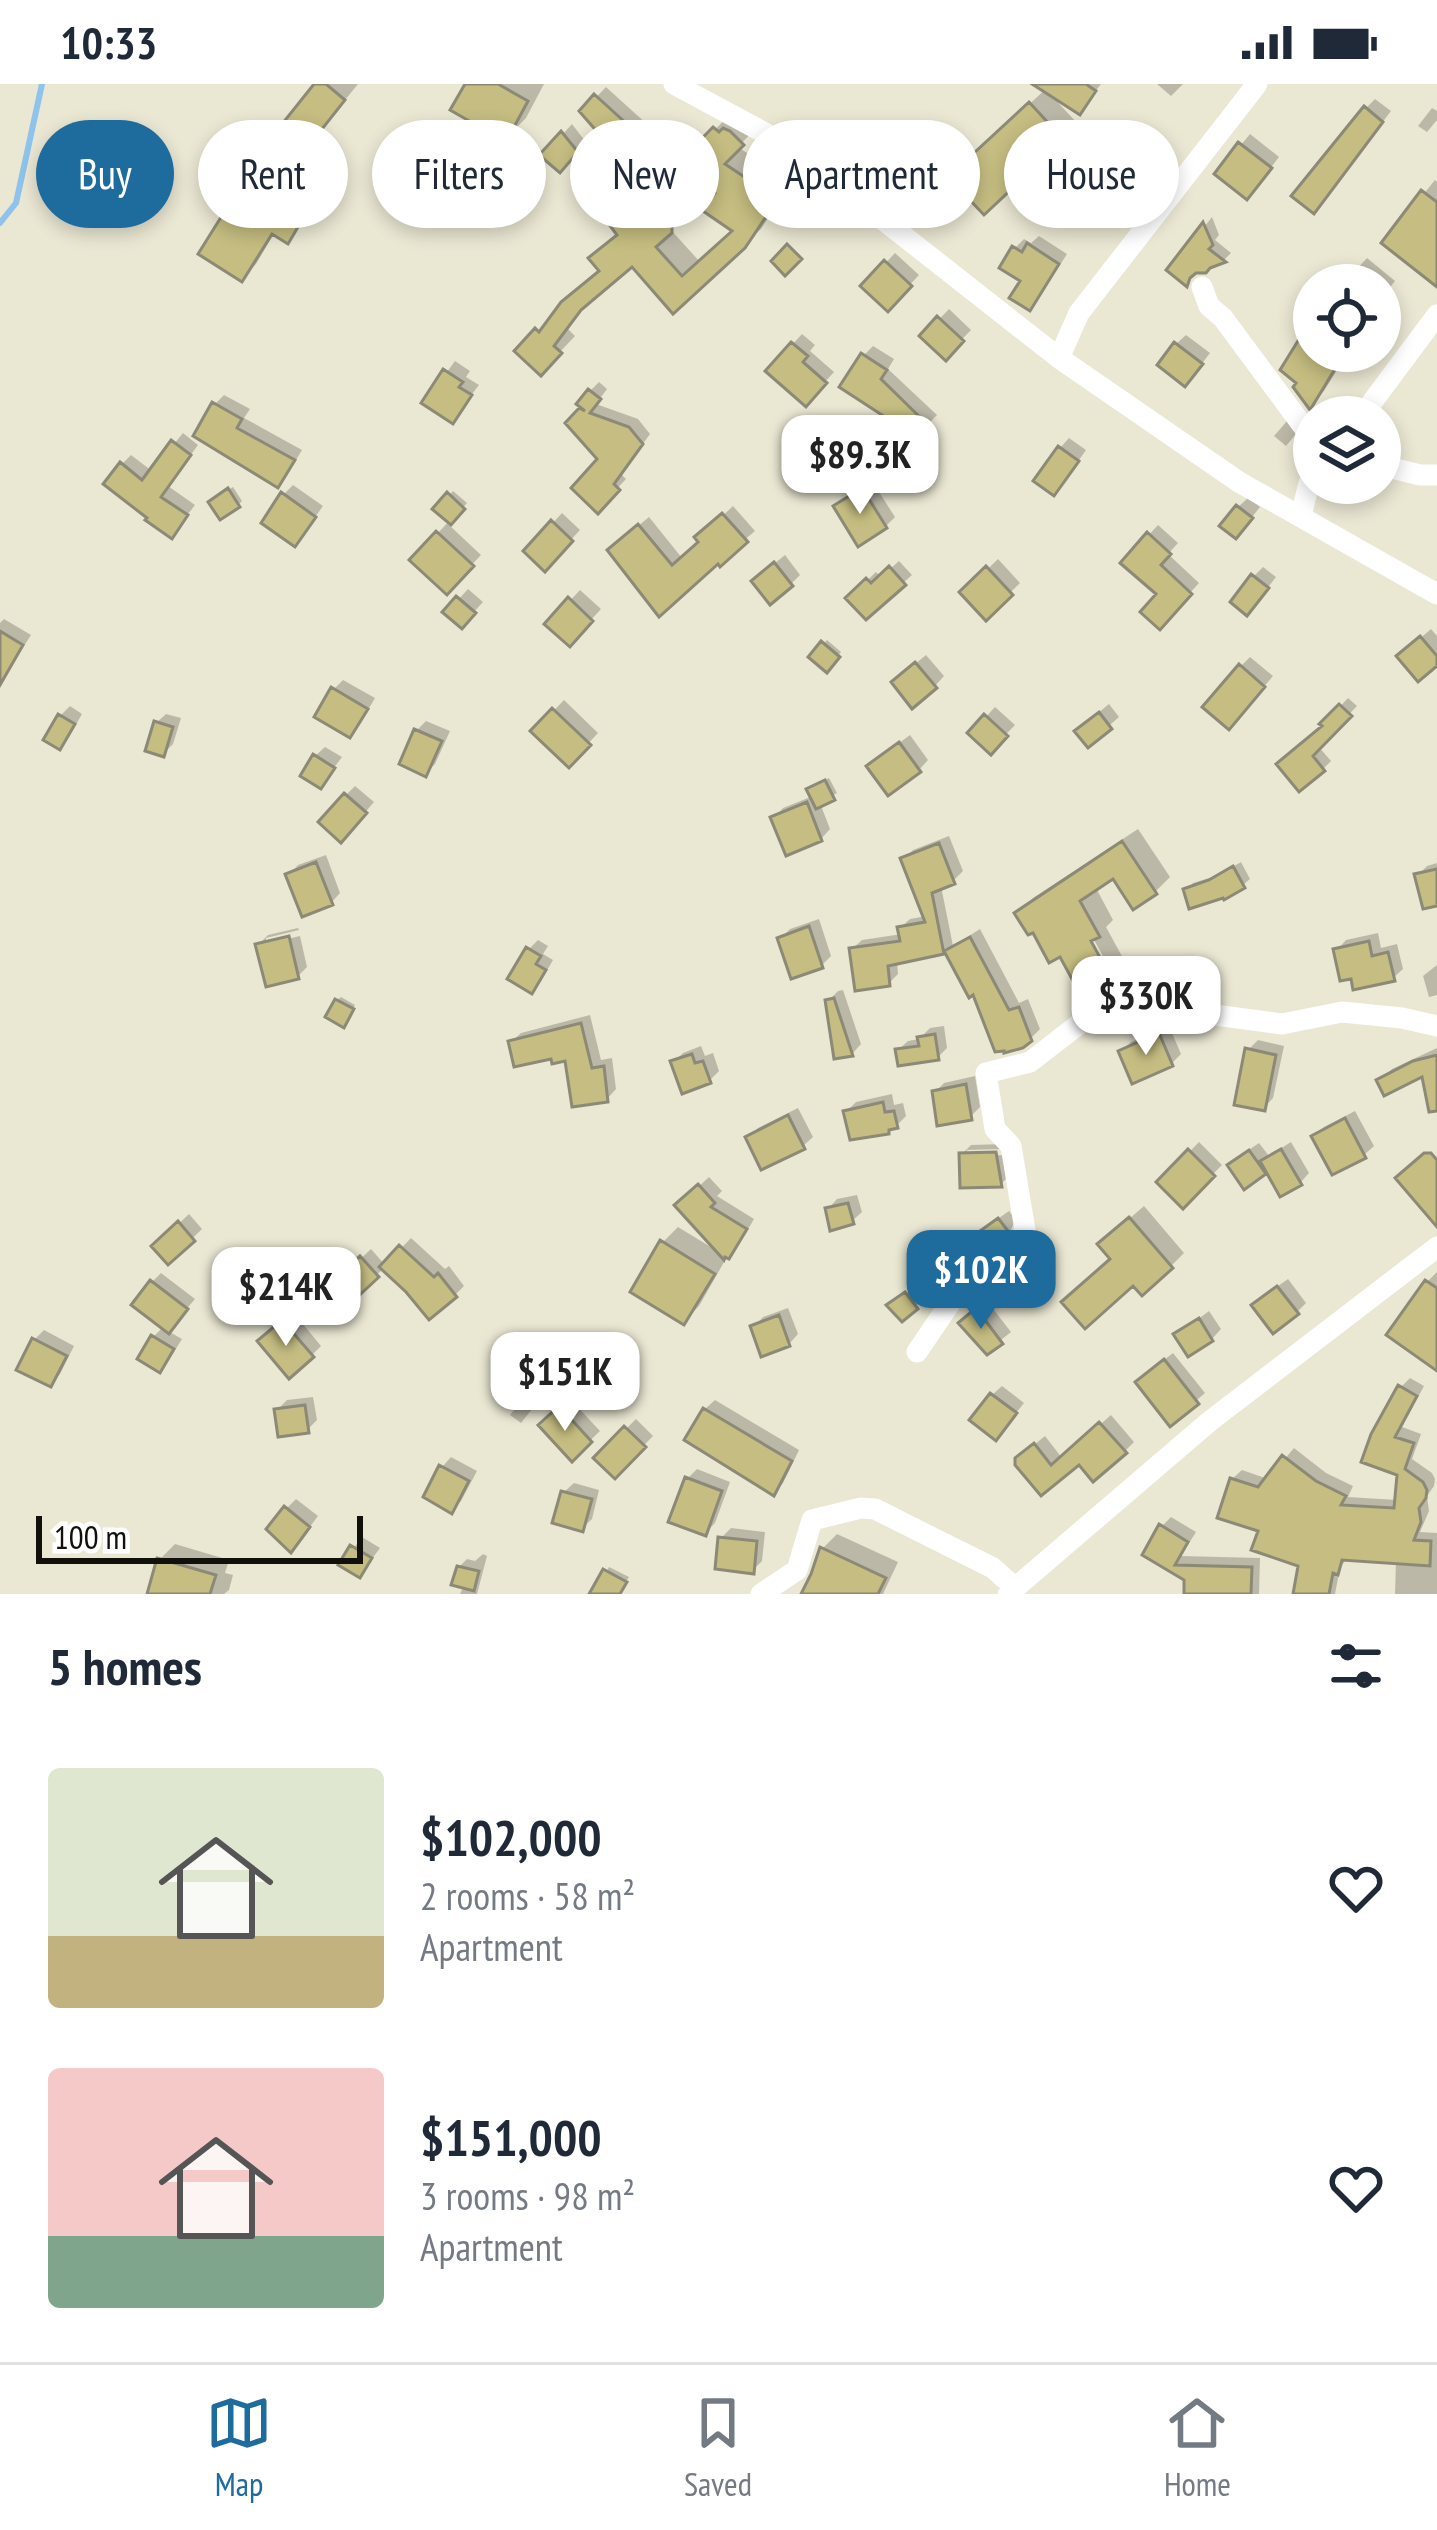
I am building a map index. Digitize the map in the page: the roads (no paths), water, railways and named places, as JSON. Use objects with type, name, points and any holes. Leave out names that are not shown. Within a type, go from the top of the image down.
[{"type":"street","points":[[674,84],[789,146],[1059,358],[1239,482],[1437,594]]},
{"type":"street","points":[[1179,183],[1257,84]]},
{"type":"street","points":[[1059,358],[1079,314],[1145,228]]},
{"type":"street","points":[[1202,287],[1209,307],[1223,318],[1293,413]]},
{"type":"street","points":[[1376,396],[1437,315]]},
{"type":"street","points":[[1401,470],[1437,475]]},
{"type":"street","points":[[1301,516],[1304,504]]},
{"type":"street","points":[[917,1352],[961,1287],[987,1281],[1013,1255],[1025,1230],[1011,1146],[995,1129],[986,1073],[1030,1062],[1109,1001],[1282,1024],[1342,1012],[1437,1026]]},
{"type":"street","points":[[761,1594],[797,1570],[812,1520],[861,1508],[875,1509],[993,1568],[1011,1590],[1210,1421],[1437,1247]]},
{"type":"waterway","points":[[0,223],[16,203],[42,84]]}]
